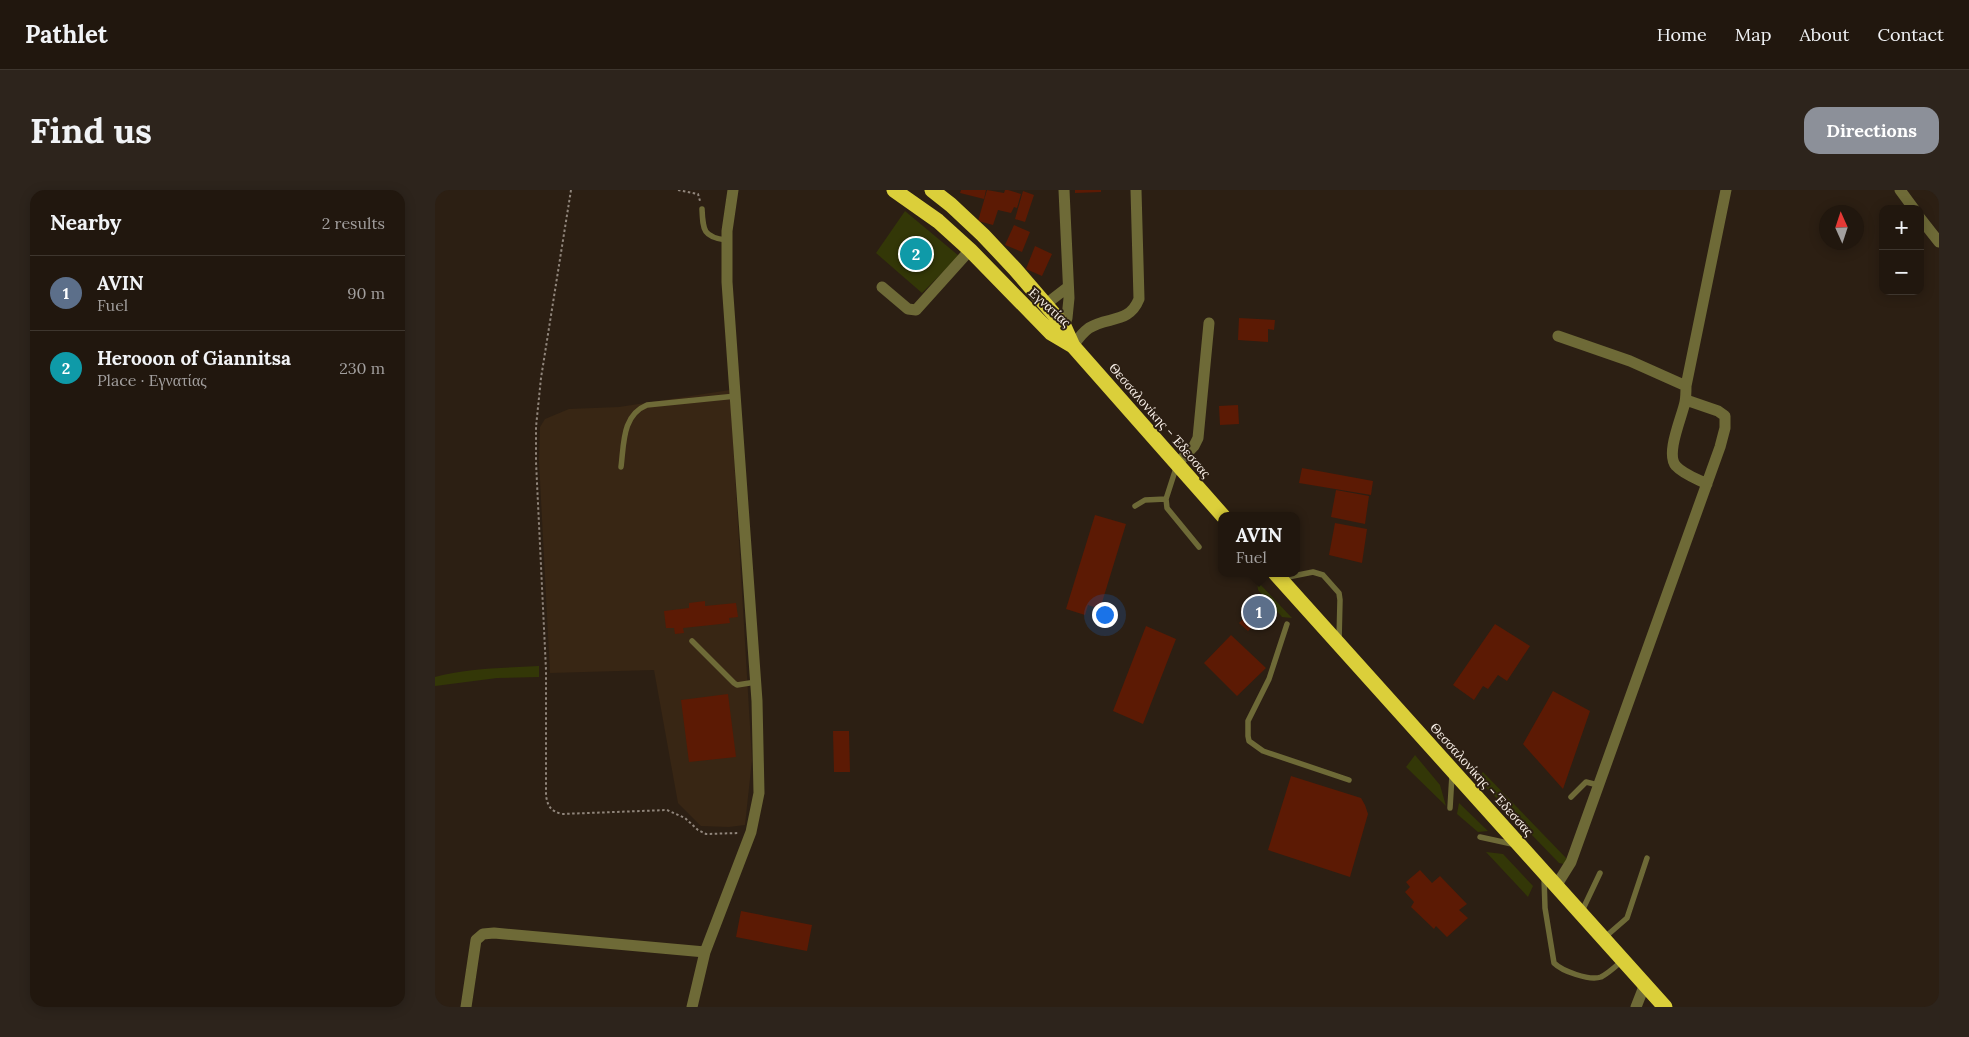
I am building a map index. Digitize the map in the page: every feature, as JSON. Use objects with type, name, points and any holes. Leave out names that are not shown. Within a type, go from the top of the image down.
[{"type":"highway","name":"Εγνατίας","points":[[894,190],[938,221],[970,250],[1051,333],[1073,346]]},
{"type":"highway","name":"Εγνατίας","points":[[932,190],[983,235],[1046,304],[1063,326],[1073,346]]},
{"type":"highway","name":"Θεσσαλονίκης - Έδεσσας","points":[[1073,346],[1219,512]]},
{"type":"highway","name":"Θεσσαλονίκης - Έδεσσας","points":[[1278,577],[1624,960],[1663,1006]]},
{"type":"street","points":[[692,1007],[705,952],[751,832],[759,792],[760,766],[756,682],[727,282],[727,240],[733,190]]},
{"type":"street","points":[[1063,326],[1067,318],[1068,287],[1064,190]]},
{"type":"street","points":[[1073,346],[1088,328],[1123,317],[1131,312],[1139,299],[1136,190]]},
{"type":"street","points":[[1707,484],[1678,468],[1673,459],[1674,441],[1686,400],[1686,386],[1726,190]]},
{"type":"street","points":[[1900,190],[1911,205]]},
{"type":"street","points":[[1924,223],[1939,242]]},
{"type":"street","points":[[882,287],[908,309],[916,310],[970,250]]},
{"type":"street","points":[[1046,304],[1068,287]]},
{"type":"street","points":[[1177,464],[1194,446],[1198,438],[1209,323]]},
{"type":"street","points":[[1558,336],[1630,361],[1686,386]]},
{"type":"street","points":[[1556,886],[1568,869],[1720,447],[1725,428],[1723,414],[1686,400]]},
{"type":"street","points":[[466,1007],[476,940],[483,934],[494,933],[705,952]]},
{"type":"street","points":[[1637,1007],[1645,984]]},
{"type":"lane","points":[[702,208],[704,229],[708,236],[727,240]]},
{"type":"lane","points":[[621,467],[629,420],[640,408],[647,405],[736,396]]},
{"type":"lane","points":[[1177,464],[1166,500],[1167,508],[1199,547]]},
{"type":"lane","points":[[1135,506],[1145,500],[1166,500]]},
{"type":"lane","points":[[1300,573],[1313,572],[1323,575],[1339,593],[1339,643]]},
{"type":"lane","points":[[1287,624],[1269,679],[1248,721],[1247,736],[1249,741],[1263,751],[1349,780]]},
{"type":"lane","points":[[692,641],[737,685],[756,682]]},
{"type":"lane","points":[[1450,808],[1452,770]]},
{"type":"lane","points":[[1571,797],[1586,782],[1598,785]]},
{"type":"lane","points":[[1480,837],[1520,847]]},
{"type":"lane","points":[[1603,938],[1627,918],[1647,858]]},
{"type":"lane","points":[[1543,872],[1545,908],[1554,963],[1565,971],[1592,978],[1603,976],[1624,960]]},
{"type":"lane","points":[[1581,913],[1600,873]]},
{"type":"path","points":[[571,190],[541,378],[535,444],[545,651],[546,796],[548,806],[554,812],[562,814],[667,810],[685,818],[698,830],[706,834],[751,832]]},
{"type":"path","points":[[678,190],[698,194]]},
{"type":"shaded area","points":[[730,390],[752,760],[745,825],[729,827],[701,826],[678,803],[654,670],[550,673],[539,461],[540,427],[545,419],[569,409],[619,407]]},
{"type":"green space","points":[[905,211],[959,256],[922,293],[876,253]]},
{"type":"green space","points":[[1257,581],[1292,618],[1282,617],[1258,590]]},
{"type":"green space","points":[[539,666],[539,677],[497,678],[435,686],[435,677],[448,674],[487,669]]},
{"type":"green space","points":[[1415,755],[1440,785],[1446,806],[1406,767]]},
{"type":"green space","points":[[1483,772],[1567,859],[1564,864],[1559,863],[1477,778]]},
{"type":"green space","points":[[1459,803],[1488,831],[1478,832],[1457,814]]},
{"type":"green space","points":[[1486,852],[1503,854],[1533,886],[1528,897]]},
{"type":"building","points":[[961,190],[986,190],[984,199],[960,193]]},
{"type":"building","points":[[987,190],[1004,193],[1005,190],[1008,190],[1021,194],[1017,208],[1014,207],[1011,213],[998,210],[993,225],[978,221]]},
{"type":"building","points":[[1075,190],[1101,190],[1101,192],[1075,193]]},
{"type":"building","points":[[1023,191],[1034,195],[1025,222],[1015,219]]},
{"type":"building","points":[[1014,225],[1030,232],[1022,252],[1005,245]]},
{"type":"building","points":[[1035,246],[1052,254],[1042,276],[1026,269]]},
{"type":"building","points":[[1239,318],[1275,320],[1274,330],[1268,329],[1268,342],[1238,340]]},
{"type":"building","points":[[1238,405],[1239,424],[1220,425],[1219,406]]},
{"type":"building","points":[[1302,468],[1373,481],[1371,495],[1299,483]]},
{"type":"building","points":[[1336,490],[1369,496],[1365,524],[1331,517]]},
{"type":"building","points":[[1095,515],[1126,524],[1100,609],[1088,605],[1085,615],[1066,609]]},
{"type":"building","points":[[1335,523],[1367,529],[1362,563],[1329,555]]},
{"type":"building","points":[[705,601],[705,606],[736,603],[738,617],[729,618],[730,623],[683,628],[684,633],[675,634],[674,628],[666,628],[664,611],[689,608],[689,603]]},
{"type":"building","points":[[1258,605],[1266,614],[1248,631],[1239,623]]},
{"type":"building","points":[[1495,624],[1530,646],[1507,681],[1498,675],[1488,689],[1483,686],[1474,700],[1453,685]]},
{"type":"building","points":[[1146,626],[1176,639],[1143,724],[1113,711]]},
{"type":"building","points":[[1231,635],[1266,668],[1237,696],[1204,663]]},
{"type":"building","points":[[1553,691],[1590,711],[1563,789],[1523,744]]},
{"type":"building","points":[[728,694],[736,757],[689,762],[681,700]]},
{"type":"building","points":[[833,731],[849,731],[850,772],[834,772]]},
{"type":"building","points":[[1291,776],[1361,798],[1368,814],[1350,877],[1268,850]]},
{"type":"building","points":[[1420,870],[1432,883],[1440,876],[1467,904],[1459,910],[1468,918],[1447,937],[1436,926],[1434,929],[1411,907],[1414,902],[1405,892],[1410,887],[1406,882]]},
{"type":"building","points":[[741,911],[812,925],[807,951],[736,937]]},
{"type":"place","name":"Herooon of Giannitsa","points":[[916,254]]},
{"type":"place","name":"AVIN","points":[[1259,612]]}]
